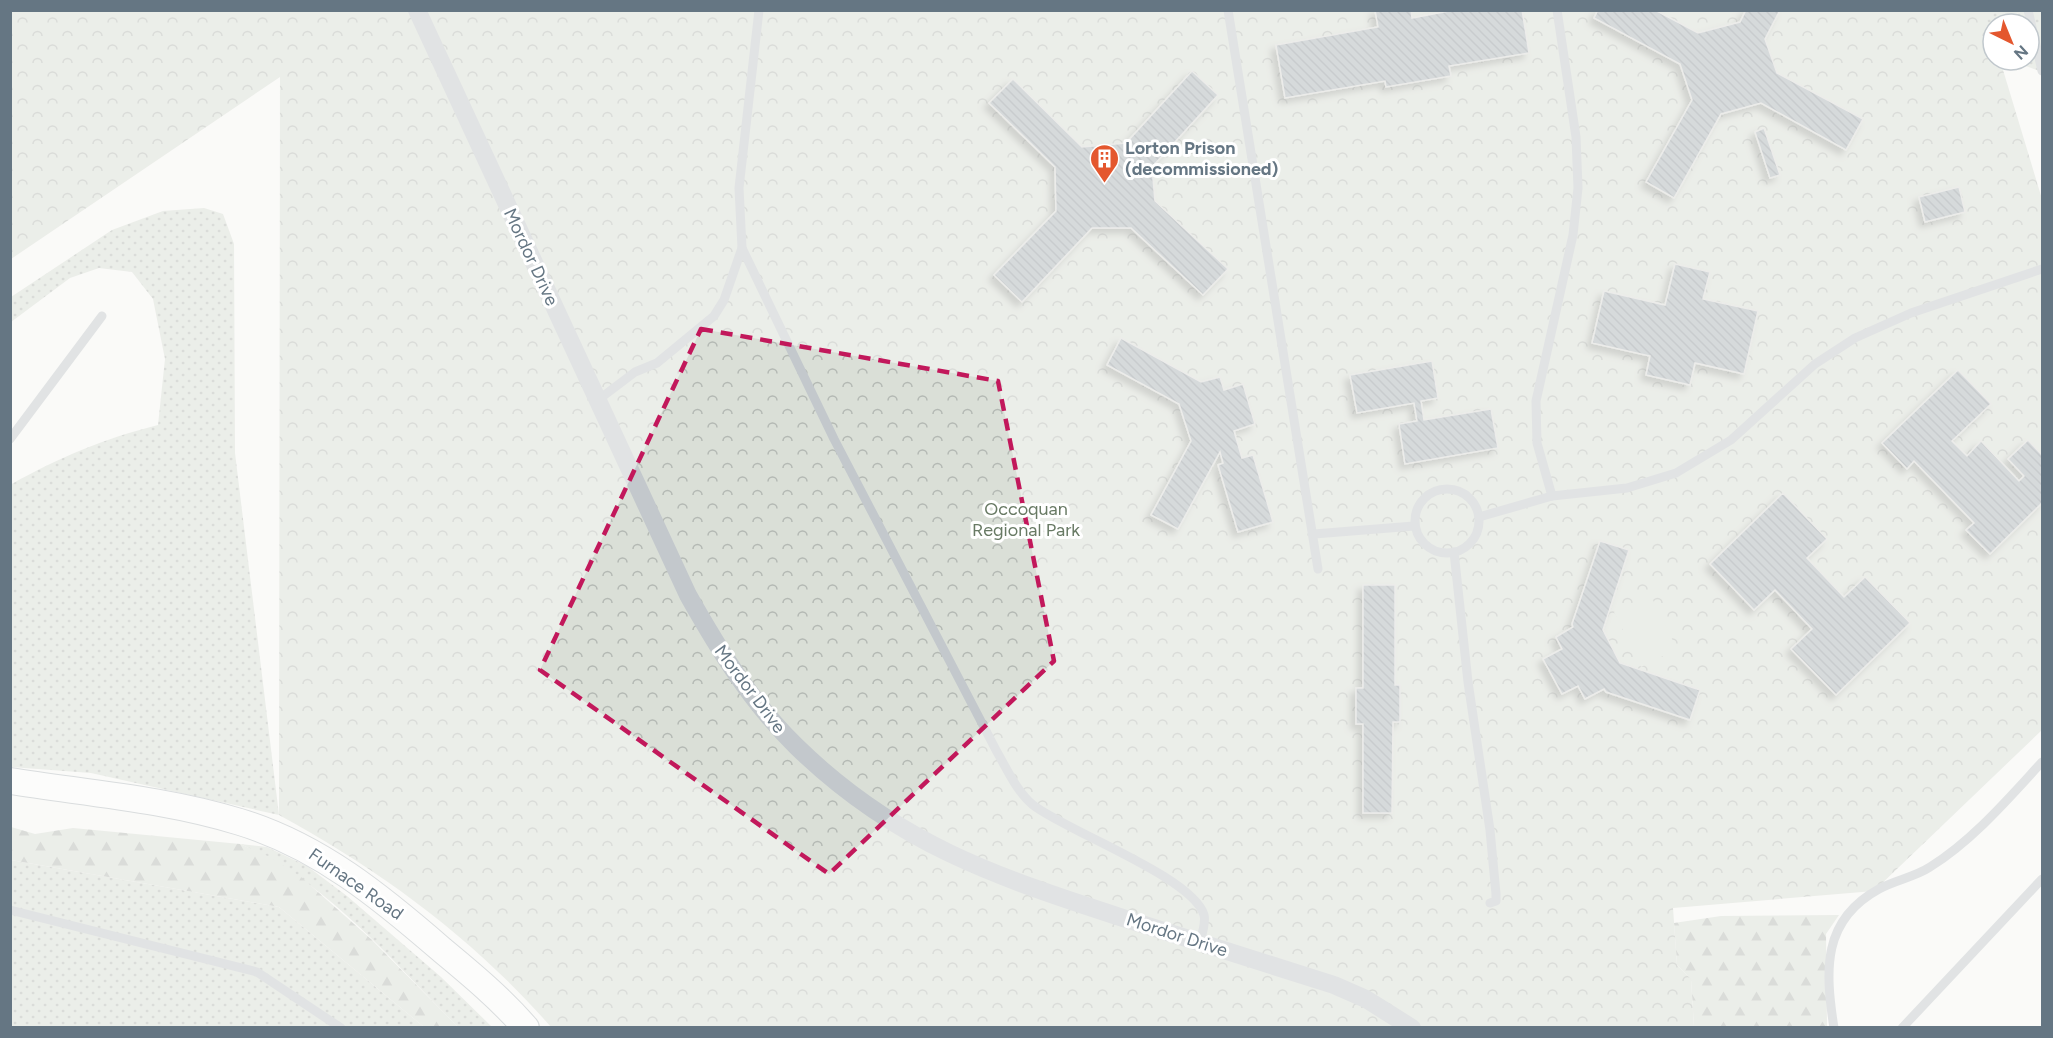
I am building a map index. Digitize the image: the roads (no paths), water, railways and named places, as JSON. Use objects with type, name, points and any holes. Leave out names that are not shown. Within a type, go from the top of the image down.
[{"type":"main road","name":"Furnace Road","points":[[10,781],[175,807],[239,822],[293,842],[340,868],[404,917],[467,971],[526,1028]]},
{"type":"street","name":"Mordor Drive","points":[[417,10],[688,596],[720,652],[769,717],[824,772],[894,825],[974,867],[1334,985],[1366,999],[1412,1028]]},
{"type":"lane","points":[[598,400],[635,372],[657,363],[714,316],[724,300],[742,248],[739,188],[759,10]]},
{"type":"lane","points":[[1228,10],[1318,569]]},
{"type":"lane","points":[[1552,496],[1537,443],[1536,401],[1573,235],[1578,188],[1576,137],[1557,10]]},
{"type":"lane","points":[[2028,10],[2043,71]]},
{"type":"lane","points":[[742,248],[834,439],[997,752],[1021,791],[1038,808],[1134,859],[1196,901],[1204,916],[1200,942]]},
{"type":"lane","points":[[1479,517],[1552,496],[1628,488],[1676,473],[1731,440],[1815,364],[1855,338],[1911,313],[2043,269]]},
{"type":"lane","points":[[10,439],[102,316]]},
{"type":"lane","points":[[1443,488],[1463,492],[1476,507],[1479,517],[1479,527],[1470,543],[1454,552],[1433,550],[1418,536],[1414,526],[1418,506],[1424,497],[1443,488]]},
{"type":"lane","points":[[1314,534],[1414,526]]},
{"type":"lane","points":[[1454,552],[1468,682],[1490,830],[1496,894],[1496,901],[1490,903]]},
{"type":"lane","points":[[1834,1028],[1827,985],[1834,935],[1852,906],[1880,888],[1928,868],[1972,835],[2043,762]]},
{"type":"lane","points":[[1902,1028],[2043,879]]},
{"type":"lane","points":[[10,910],[257,972],[341,1028]]},
{"type":"place","name":"Lorton Prison (decommissioned)","points":[[1104,184]]},
{"type":"park label","name":"Occoquan Regional Park","points":[[1026,519]]}]
